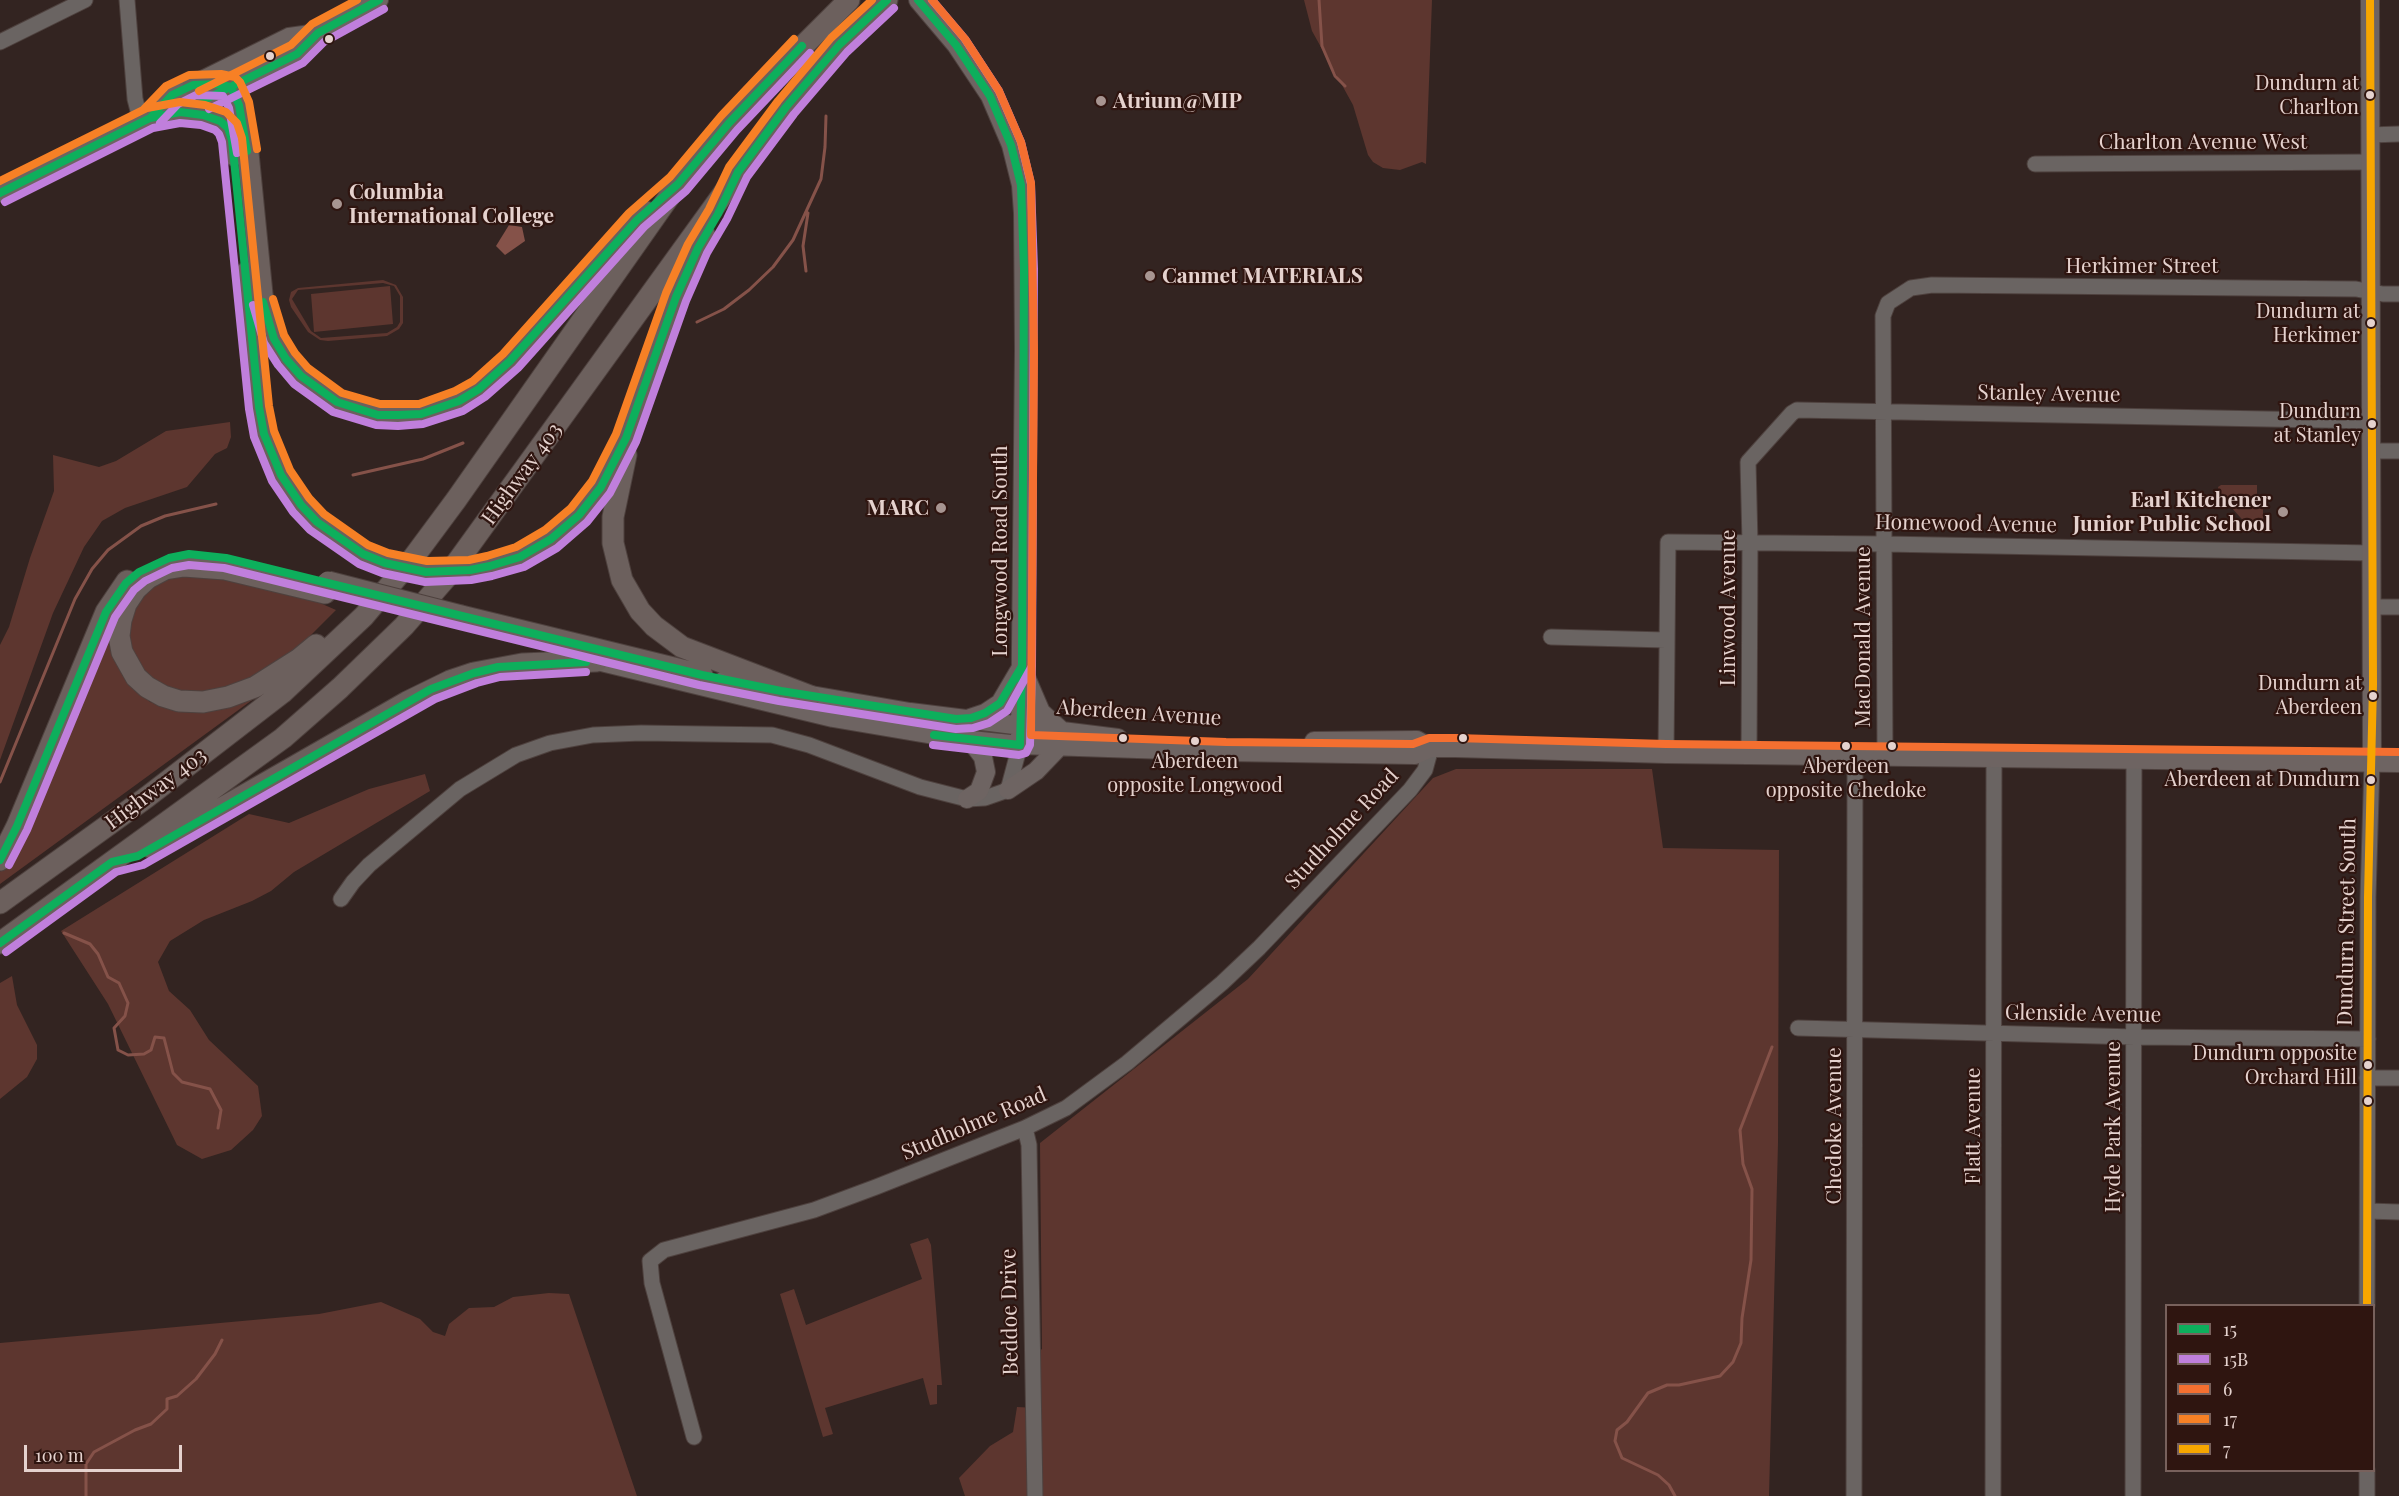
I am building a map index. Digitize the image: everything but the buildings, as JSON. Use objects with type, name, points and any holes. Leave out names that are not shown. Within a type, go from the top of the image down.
[{"type":"highway","name":"Highway 403","points":[[0,903],[147,797],[282,693],[364,616],[413,558],[456,500],[678,184],[764,85],[849,0]]},
{"type":"highway","name":"Highway 403","points":[[0,944],[283,738],[340,688],[404,626],[458,561],[786,107],[839,45],[887,0]]},
{"type":"highway","points":[[194,85],[220,84],[231,87],[239,105],[248,153],[262,294],[266,317],[274,339],[286,359],[318,390],[337,402],[378,415],[430,412],[459,401],[478,389],[510,362],[637,220],[678,184]]},
{"type":"highway","points":[[180,112],[204,115],[220,121],[228,128],[232,140],[259,407],[264,435],[286,484],[308,513],[352,548],[385,563],[426,572],[470,570],[520,556],[551,539],[579,515],[601,487],[626,438],[676,297],[698,248],[718,214],[738,172]]},
{"type":"highway","points":[[626,438],[626,457],[613,517],[613,543],[622,580],[640,611],[654,626],[682,647],[810,696]]},
{"type":"highway","points":[[327,588],[225,569],[184,566],[165,569],[142,584],[126,604],[118,636],[122,652],[136,677],[147,687],[163,696],[180,701],[203,702],[255,687],[299,659],[328,634],[456,500]]},
{"type":"highway","points":[[0,860],[17,826],[105,612],[126,583],[153,564],[169,558],[189,554],[226,558],[327,588],[456,621],[597,661]]},
{"type":"highway","points":[[456,621],[702,675]]},
{"type":"highway","points":[[112,862],[138,856],[407,702],[450,681],[482,671],[522,664],[597,661]]},
{"type":"main road","points":[[0,193],[146,120],[180,112],[297,54],[318,33],[379,0]]},
{"type":"main road","name":"Longwood Road South","points":[[918,0],[962,53],[990,96],[1011,145],[1021,185],[1024,321],[1020,736]]},
{"type":"main road","name":"Dundurn Street South","points":[[2370,0],[2372,763]]},
{"type":"main road","points":[[146,120],[172,95],[289,37],[318,33]]},
{"type":"main road","name":"Aberdeen Avenue","points":[[597,661],[833,718],[970,740],[1020,736],[1061,739],[1107,737],[1163,740],[1417,740],[1431,748],[2399,763]]},
{"type":"main road","points":[[956,719],[985,713],[1000,704],[1022,666]]},
{"type":"main road","points":[[1008,790],[1036,771],[1061,739],[1041,712],[1022,666]]},
{"type":"main road","name":"Aberdeen Avenue","points":[[702,675],[810,696],[956,719],[1020,736]]},
{"type":"main road","points":[[967,799],[979,791],[986,771],[983,757],[970,740]]},
{"type":"street","points":[[0,42],[86,0]]},
{"type":"street","points":[[127,0],[135,99],[146,120]]},
{"type":"street","points":[[2370,135],[2399,134]]},
{"type":"street","name":"Charlton Avenue West","points":[[2035,164],[2371,162]]},
{"type":"street","name":"Herkimer Street","points":[[1888,303],[1911,288],[1932,285],[2356,289],[2399,294]]},
{"type":"street","name":"MacDonald Avenue","points":[[1885,755],[1883,412],[1884,316],[1888,303]]},
{"type":"street","name":"Stanley Avenue","points":[[1748,462],[1797,410],[2371,421]]},
{"type":"street","points":[[2371,451],[2399,451]]},
{"type":"street","name":"Linwood Avenue","points":[[1748,462],[1749,754]]},
{"type":"street","name":"Homewood Avenue","points":[[1666,640],[1668,543],[1884,544],[2372,553]]},
{"type":"street","points":[[2372,607],[2399,607]]},
{"type":"street","points":[[1551,637],[1666,640],[1666,753]]},
{"type":"street","points":[[341,899],[369,865],[460,789],[499,764],[525,752],[550,743],[583,736],[641,733],[772,735],[809,745],[920,787],[967,799],[985,798],[1008,790]]},
{"type":"street","name":"Longwood Road South","points":[[1008,790],[1020,736]]},
{"type":"street","name":"Studholme Road","points":[[694,1437],[652,1283],[650,1261],[664,1250],[814,1210],[1025,1128],[1066,1108],[1127,1063],[1222,983],[1259,948],[1410,790],[1425,770],[1431,748]]},
{"type":"street","name":"Chedoke Avenue","points":[[1854,1496],[1855,756]]},
{"type":"street","name":"Flatt Avenue","points":[[1993,1496],[1994,757]]},
{"type":"street","name":"Hyde Park Avenue","points":[[2133,1496],[2134,758]]},
{"type":"street","name":"Dundurn Street South","points":[[2367,1304],[2367,1039],[2372,763]]},
{"type":"street","name":"Glenside Avenue","points":[[1798,1028],[2367,1039]]},
{"type":"street","points":[[2367,1078],[2399,1078]]},
{"type":"street","name":"Beddoe Drive","points":[[1025,1128],[1029,1145],[1035,1496]]},
{"type":"street","points":[[2368,1211],[2399,1212]]},
{"type":"street","points":[[2367,1472],[2367,1496]]},
{"type":"shaded area","points":[[1304,0],[1432,0],[1426,164],[1422,162],[1400,170],[1383,168],[1373,162],[1368,155],[1353,105],[1312,31]]},
{"type":"shaded area","points":[[509,225],[522,227],[525,241],[505,255],[496,246]]},
{"type":"shaded area","points":[[383,280],[396,285],[403,297],[403,323],[399,329],[387,336],[320,340],[308,332],[291,307],[289,300],[291,292],[298,288]],"holes":[[[383,283],[394,286],[400,296],[400,322],[397,327],[387,333],[321,338],[311,331],[292,299],[298,290]]]},
{"type":"shaded area","points":[[390,286],[393,324],[314,332],[311,294]]},
{"type":"shaded area","points":[[230,422],[231,437],[227,448],[215,454],[187,487],[125,508],[102,521],[84,547],[53,613],[0,760],[0,645],[9,627],[54,491],[53,455],[99,467],[116,461],[166,431]]},
{"type":"shaded area","points":[[2221,485],[2257,485],[2257,501],[2263,502],[2263,524],[2259,528],[2250,528],[2219,494],[2218,487]]},
{"type":"shaded area","points":[[188,572],[304,596],[336,610],[299,647],[238,687],[197,694],[164,689],[133,663],[127,621],[144,589]]},
{"type":"shaded area","points":[[113,620],[112,636],[123,676],[150,702],[182,709],[259,695],[0,884],[0,872]]},
{"type":"shaded area","points":[[1456,769],[1652,769],[1663,848],[1779,850],[1778,1143],[1769,1496],[965,1496],[959,1478],[990,1446],[1013,1432],[1017,1407],[1037,1408],[1038,1352],[1042,1349],[1040,1143],[1248,979],[1433,778]]},
{"type":"shaded area","points":[[425,774],[430,791],[294,872],[271,891],[204,920],[170,941],[158,962],[169,991],[190,1010],[209,1040],[258,1086],[262,1116],[253,1130],[231,1150],[202,1159],[177,1145],[108,1004],[61,931],[249,814],[289,823],[369,789]]},
{"type":"shaded area","points":[[12,976],[17,1005],[37,1045],[37,1059],[27,1077],[0,1099],[0,983]]},
{"type":"shaded area","points":[[928,1238],[931,1245],[942,1385],[937,1385],[937,1404],[930,1405],[923,1378],[825,1408],[833,1434],[823,1437],[780,1294],[794,1289],[806,1325],[922,1279],[910,1244]]},
{"type":"shaded area","points":[[549,1293],[569,1294],[637,1496],[0,1496],[0,1343],[319,1314],[381,1302],[420,1319],[433,1332],[445,1336],[449,1324],[469,1308],[494,1307],[513,1297]]},
{"type":"waterway","points":[[1319,0],[1322,46],[1335,76],[1345,86]]},
{"type":"waterway","points":[[697,322],[724,309],[749,290],[773,267],[793,240],[821,179],[826,116]]},
{"type":"waterway","points":[[806,271],[803,246],[808,213]]},
{"type":"waterway","points":[[353,475],[423,459],[463,443]]},
{"type":"waterway","points":[[0,782],[75,599],[92,569],[108,550],[141,526],[165,516],[216,504]]},
{"type":"waterway","points":[[64,933],[90,944],[98,954],[108,977],[119,983],[128,1003],[125,1016],[114,1028],[118,1050],[128,1055],[144,1054],[151,1050],[155,1037],[164,1038],[173,1073],[182,1082],[210,1089],[221,1110],[218,1128]]},
{"type":"waterway","points":[[1675,1496],[1669,1485],[1658,1475],[1622,1458],[1615,1441],[1617,1430],[1627,1422],[1648,1393],[1667,1385],[1679,1385],[1720,1376],[1733,1362],[1741,1343],[1742,1318],[1751,1260],[1752,1189],[1743,1164],[1740,1130],[1772,1047]]},
{"type":"waterway","points":[[86,1496],[86,1464],[94,1452],[151,1424],[167,1409],[167,1399],[177,1396],[196,1379],[215,1354],[222,1340]]},
{"type":"transit line","name":"17","points":[[199,91],[291,45],[312,24],[357,0]]},
{"type":"transit line","name":"15","points":[[204,100],[297,54],[318,33],[379,0]]},
{"type":"transit line","name":"17","points":[[0,181],[147,108],[180,102],[205,105],[226,112],[237,123],[242,138],[269,406],[274,431],[290,470],[309,498],[324,514],[368,545],[388,553],[427,561],[469,560],[516,547],[545,530],[571,508],[592,481],[616,434],[666,293],[688,244],[709,209],[729,167],[778,101],[831,38],[872,0]]},
{"type":"transit line","name":"15","points":[[0,193],[150,118],[180,112],[203,115],[220,121],[228,128],[232,140],[259,407],[264,434],[281,475],[301,505],[317,522],[363,554],[385,563],[426,572],[470,570],[490,566],[520,557],[551,539],[579,515],[601,487],[626,438],[676,297],[698,248],[718,214],[738,172],[786,107],[839,45],[887,0]]},
{"type":"transit line","name":"15","points":[[0,860],[17,826],[106,612],[126,583],[139,572],[169,558],[189,554],[226,558],[702,675],[781,691],[956,719],[971,718],[985,713],[1000,703],[1022,666],[1024,269],[1021,185],[1011,145],[990,96],[956,45],[918,0]]},
{"type":"transit line","name":"15B","points":[[9,865],[27,830],[115,617],[134,590],[145,581],[172,568],[189,565],[224,568],[699,685],[779,701],[956,729],[973,728],[989,723],[1007,711],[1032,666],[1034,269],[1031,184],[1021,142],[999,91],[965,39],[932,0]]},
{"type":"transit line","name":"6","points":[[932,0],[965,39],[999,91],[1021,142],[1031,183],[1034,351],[1031,735],[1226,742],[1413,744],[1429,738],[1455,738],[1666,744],[2399,752]]},
{"type":"transit line","name":"7","points":[[2367,1304],[2368,897],[2373,685],[2370,0]]},
{"type":"transit line","name":"15B","points":[[5,202],[153,128],[180,123],[201,125],[215,130],[222,142],[249,409],[254,437],[272,481],[293,512],[310,530],[359,564],[382,573],[425,582],[471,580],[492,576],[524,567],[557,548],[587,522],[610,493],[636,442],[686,301],[707,253],[727,219],[747,177],[794,114],[847,52],[894,8]]},
{"type":"transit line","name":"15B","points":[[209,109],[303,63],[324,42],[384,9]]},
{"type":"transit line","name":"17","points":[[273,299],[284,335],[295,353],[308,368],[342,393],[380,404],[419,404],[455,391],[473,381],[503,354],[629,213],[670,177],[721,116],[794,39]]},
{"type":"transit line","name":"15","points":[[263,302],[274,339],[286,359],[301,376],[337,402],[378,415],[398,415],[421,414],[459,401],[479,389],[510,361],[637,220],[678,184],[729,123],[802,46]]},
{"type":"transit line","name":"15B","points":[[253,305],[264,343],[278,365],[294,384],[333,412],[376,425],[398,426],[423,424],[463,411],[485,397],[518,368],[644,227],[686,191],[737,130],[810,53]]},
{"type":"transit line","name":"17","points":[[144,109],[166,86],[189,75],[221,74],[235,77],[240,82],[249,102],[257,149]]},
{"type":"transit line","name":"15","points":[[152,116],[172,95],[193,85],[220,84],[231,87],[239,105],[247,151]]},
{"type":"transit line","name":"15B","points":[[160,123],[178,104],[196,95],[223,96],[229,108],[237,153]]},
{"type":"transit line","name":"15","points":[[0,943],[112,862],[138,856],[431,689],[498,667],[586,662]]},
{"type":"transit line","name":"15","points":[[934,735],[1020,745],[1022,666]]},
{"type":"transit line","name":"15B","points":[[933,745],[1019,755],[1026,753],[1030,745],[1032,666]]},
{"type":"transit line","name":"15B","points":[[6,952],[116,872],[143,865],[435,699],[500,677],[586,672]]},
{"type":"place","name":"Dundurn at Charlton","points":[[2370,95]]},
{"type":"place","name":"Atrium@MIP","points":[[1101,101]]},
{"type":"place","name":"Columbia International College","points":[[337,204]]},
{"type":"place","name":"Canmet MATERIALS","points":[[1150,276]]},
{"type":"place","name":"Dundurn at Herkimer","points":[[2371,323]]},
{"type":"place","name":"Dundurn at Stanley","points":[[2372,424]]},
{"type":"place","name":"MARC","points":[[941,508]]},
{"type":"place","name":"Earl Kitchener Junior Public School","points":[[2283,512]]},
{"type":"place","name":"Dundurn at Aberdeen","points":[[2373,696]]},
{"type":"place","name":"Aberdeen opposite Longwood","points":[[1195,741]]},
{"type":"place","name":"Aberdeen opposite Chedoke","points":[[1846,746]]},
{"type":"place","name":"Aberdeen at Dundurn","points":[[2371,780]]},
{"type":"place","name":"Dundurn opposite Orchard Hill","points":[[2368,1065]]}]
